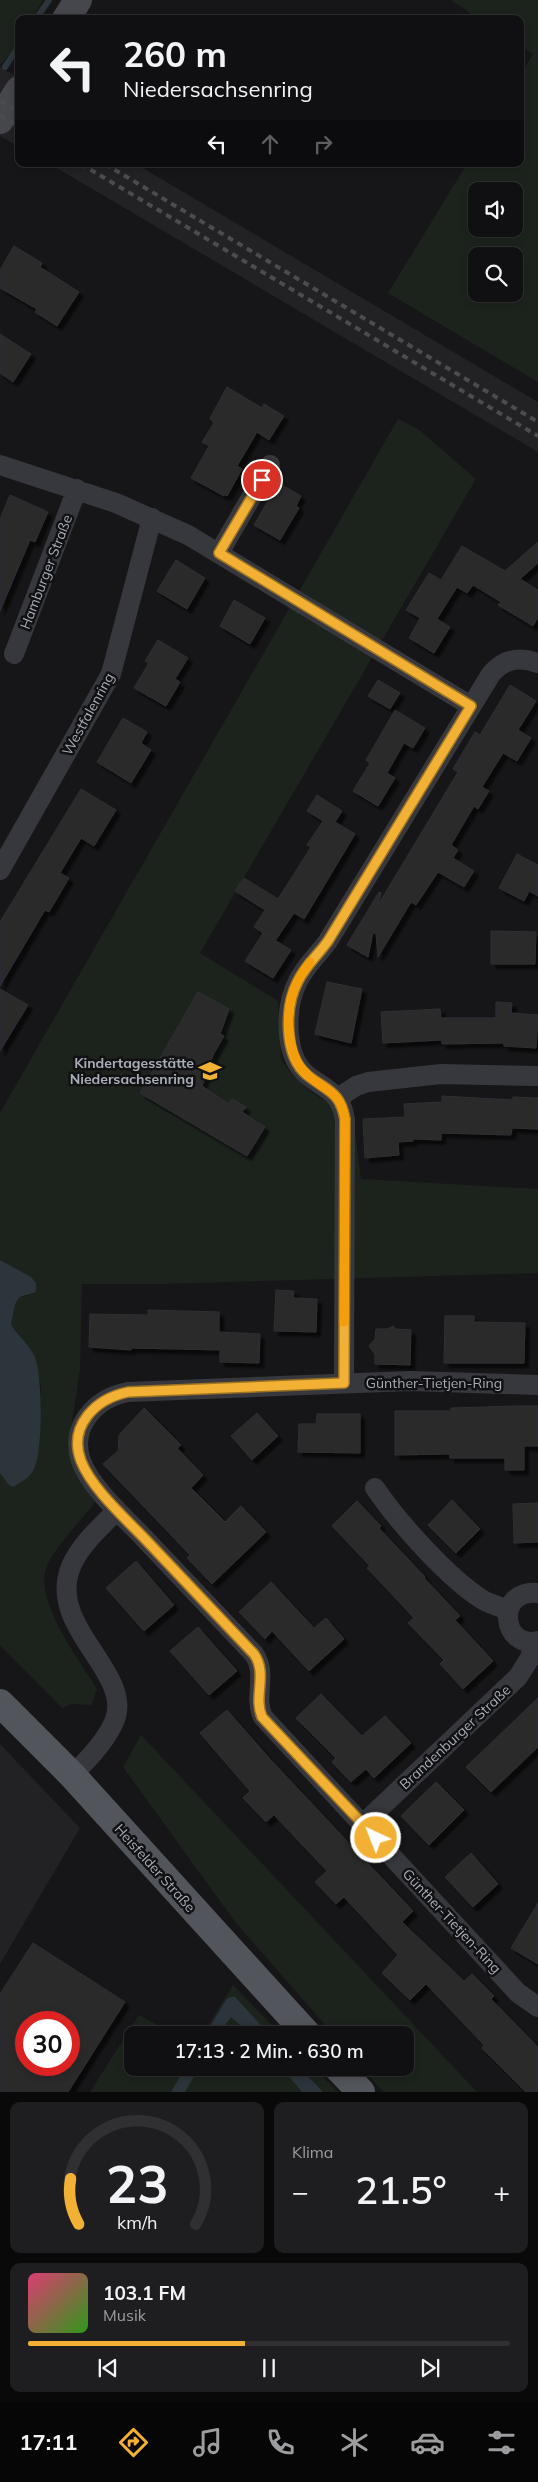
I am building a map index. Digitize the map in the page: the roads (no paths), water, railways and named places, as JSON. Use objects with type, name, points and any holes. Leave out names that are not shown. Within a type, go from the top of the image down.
[{"type":"main road","name":"Heisfelder Straße","points":[[0,1703],[72,1775],[300,2026]]},
{"type":"main road","points":[[346,2076],[361,2092]]},
{"type":"street","points":[[69,15],[78,0]]},
{"type":"street","points":[[0,120],[15,96]]},
{"type":"street","points":[[0,465],[77,489],[152,518],[219,553],[471,706]]},
{"type":"street","points":[[219,553],[270,465]]},
{"type":"street","name":"Hamburger Straße","points":[[14,654],[77,489]]},
{"type":"street","name":"Westfalenring","points":[[0,870],[111,674],[152,518]]},
{"type":"street","points":[[344,1383],[345,1119],[343,1106],[338,1098],[306,1074],[295,1058],[290,1028],[292,994],[305,969],[328,941],[490,674],[505,662],[520,658],[538,663]]},
{"type":"street","points":[[338,1098],[356,1086],[368,1082],[441,1074],[538,1076]]},
{"type":"street","name":"Günther-Tietjen-Ring","points":[[538,1384],[410,1381],[128,1392],[103,1400],[87,1416],[81,1428],[79,1449],[85,1469],[117,1510],[254,1654],[262,1674],[258,1704],[262,1717],[518,1993],[538,2007]]},
{"type":"street","points":[[375,1488],[388,1508],[465,1587],[485,1601],[508,1610],[511,1603],[523,1594],[538,1593]]},
{"type":"street","points":[[72,1775],[106,1735],[115,1721],[117,1710],[114,1687],[68,1609],[66,1584],[74,1561],[117,1510]]},
{"type":"street","name":"Brandenburger Straße","points":[[363,1824],[518,1677],[530,1658],[536,1641],[525,1641],[516,1637],[510,1629],[507,1620],[508,1610]]},
{"type":"waterway","points":[[39,15],[49,0]]},
{"type":"waterway","points":[[5,67],[15,52]]},
{"type":"railway","points":[[0,101],[15,110]]},
{"type":"railway","points":[[0,115],[15,124]]},
{"type":"railway","points":[[86,167],[538,436]]},
{"type":"railway","points":[[110,167],[538,422]]},
{"type":"place","name":"Kindertagesstätte Niedersachsenring","points":[[210,1071]]}]
